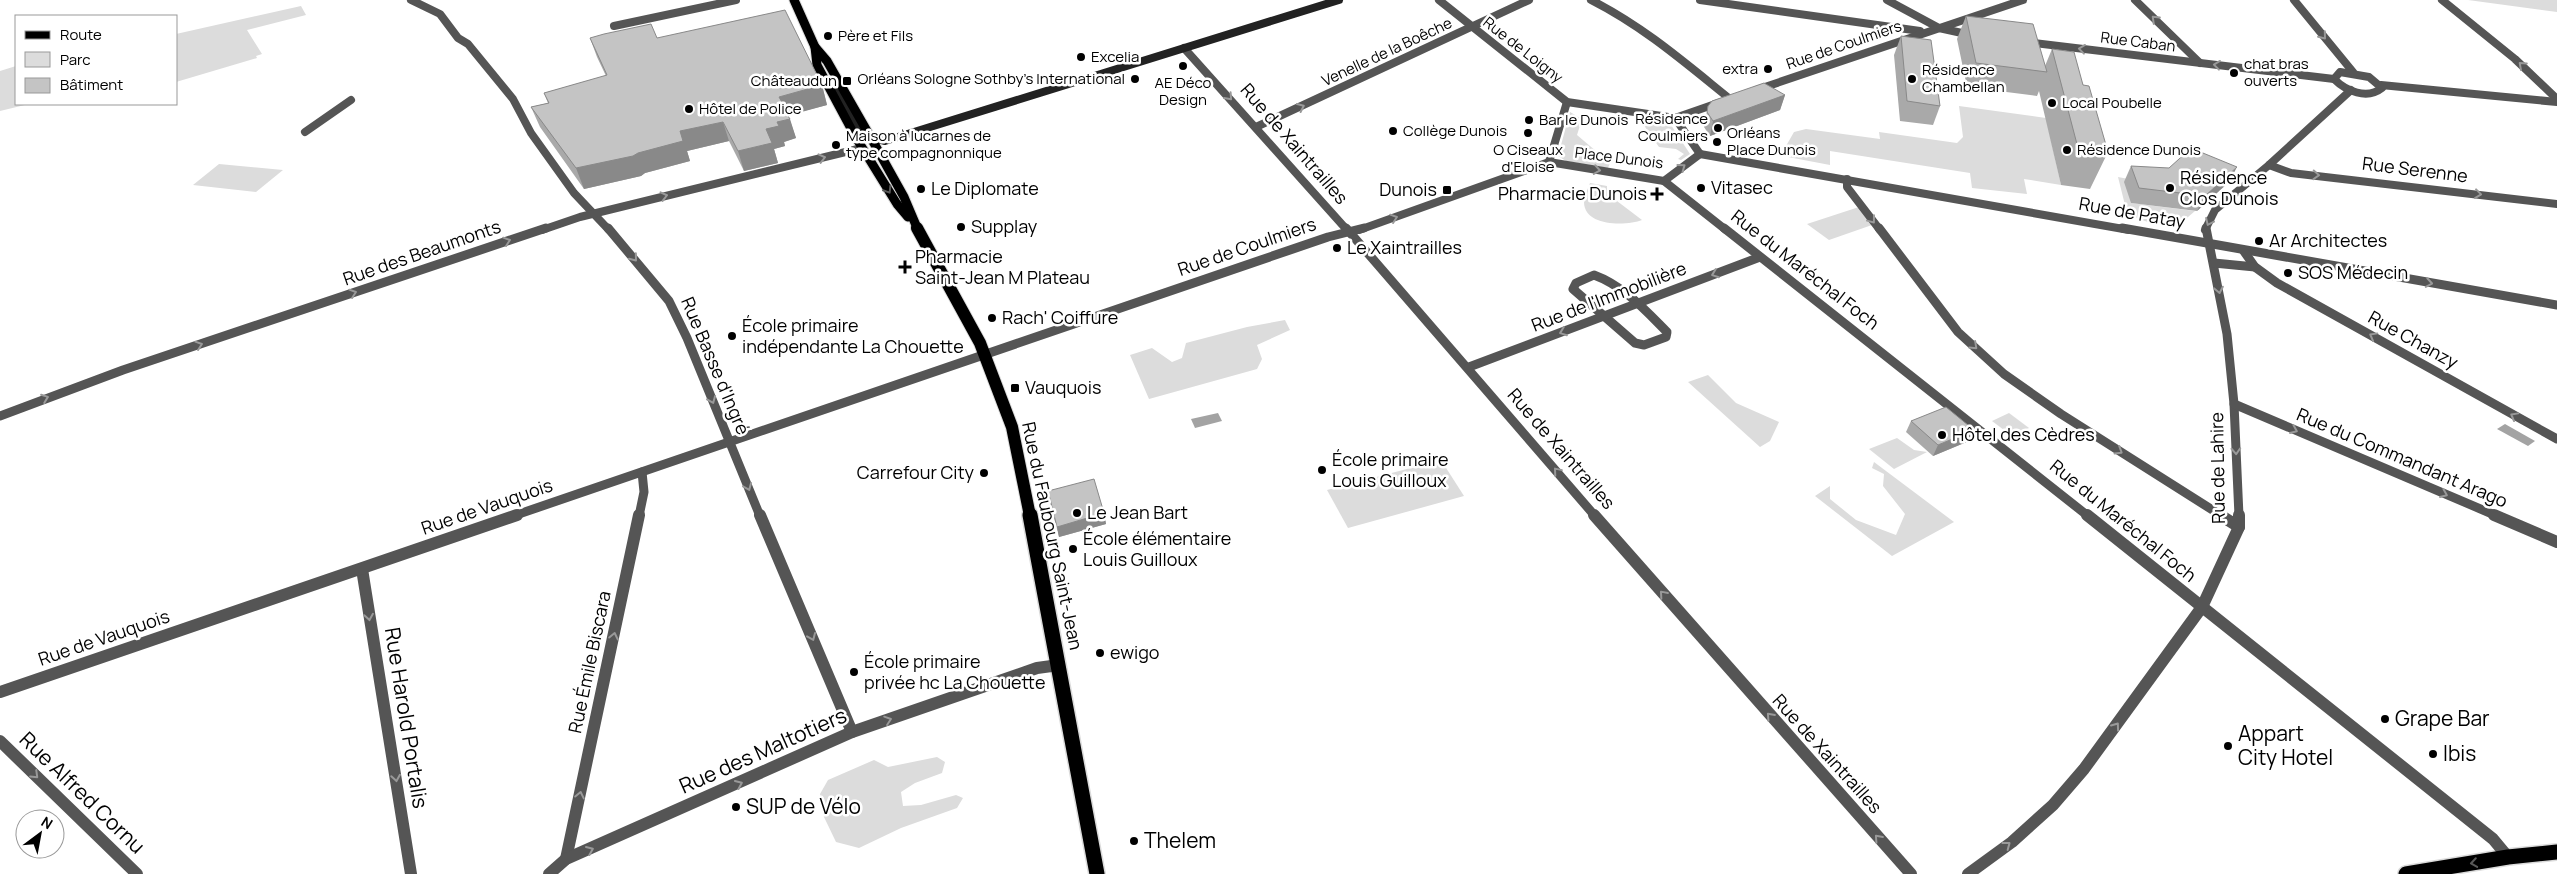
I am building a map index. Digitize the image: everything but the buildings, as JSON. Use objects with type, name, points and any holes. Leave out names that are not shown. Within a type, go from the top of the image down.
[{"type":"main road","points":[[794,0],[815,47],[827,61],[871,138]]},
{"type":"main road","points":[[815,47],[817,65],[825,81],[871,138],[883,139],[1338,0]]},
{"type":"main road","points":[[864,151],[871,138]]},
{"type":"main road","name":"Rue du Faubourg Saint-Jean","points":[[871,138],[864,151],[897,204],[914,224]]},
{"type":"main road","name":"Rue du Faubourg Saint-Jean","points":[[871,138],[904,197],[914,224],[986,356],[1012,428],[1059,664],[1097,874]]},
{"type":"main road","points":[[2406,874],[2508,857],[2557,852]]},
{"type":"street","name":"Rue Basse d'Ingré","points":[[411,0],[440,14],[445,20],[447,27],[468,44],[513,99],[531,133],[574,193],[629,250],[668,300],[687,338],[729,443],[852,732]]},
{"type":"street","points":[[614,26],[736,0]]},
{"type":"street","name":"Rue de Loigny","points":[[1440,0],[1567,102]]},
{"type":"street","name":"Venelle de la Boêche","points":[[1256,127],[1530,0]]},
{"type":"street","points":[[1591,0],[1625,17],[1652,35],[1730,99]]},
{"type":"street","points":[[1700,0],[1924,32]]},
{"type":"street","points":[[1887,0],[1939,28],[1981,37]]},
{"type":"street","name":"Rue de Coulmiers","points":[[1747,93],[2023,0]]},
{"type":"street","points":[[2135,0],[2200,63]]},
{"type":"street","points":[[2294,0],[2352,72]]},
{"type":"street","points":[[2442,0],[2515,59],[2557,101]]},
{"type":"street","name":"Rue Caban","points":[[2018,41],[2334,79],[2351,90],[2377,92],[2381,90],[2381,85]]},
{"type":"street","name":"Rue de Xaintrailles","points":[[1184,48],[1469,368],[1707,645],[1911,874]]},
{"type":"street","name":"Rue Caban","points":[[2334,79],[2334,76],[2340,72],[2352,72],[2367,76],[2381,85],[2557,101]]},
{"type":"street","points":[[2206,243],[2205,230],[2215,210],[2269,165],[2351,90]]},
{"type":"street","points":[[1567,102],[1675,118],[1738,96]]},
{"type":"street","points":[[305,132],[351,100]]},
{"type":"street","name":"Place Dunois","points":[[1567,102],[1549,162],[1664,181],[1700,154]]},
{"type":"street","points":[[1675,118],[1700,154]]},
{"type":"street","name":"Rue des Beaumonts","points":[[0,416],[152,360],[594,213],[864,151]]},
{"type":"street","name":"Rue de Patay","points":[[1700,154],[2557,305]]},
{"type":"street","name":"Rue de Coulmiers","points":[[986,356],[1348,231],[1362,229],[1549,162]]},
{"type":"street","name":"Rue Serenne","points":[[2269,165],[2291,173],[2557,204]]},
{"type":"street","points":[[1847,180],[1847,187],[1958,332],[2004,374],[2061,414],[2239,527]]},
{"type":"street","name":"Rue du Maréchal Foch","points":[[1664,181],[2493,839],[2508,857]]},
{"type":"street","name":"Rue de Lahire","points":[[1968,874],[2012,842],[2059,798],[2084,769],[2202,607],[2239,527],[2234,404],[2227,334],[2214,263],[2206,243]]},
{"type":"street","name":"Rue Chanzy","points":[[2243,250],[2255,267],[2277,282],[2557,439]]},
{"type":"street","name":"Rue de l'Immobilière","points":[[1469,368],[1760,257]]},
{"type":"street","name":"Rue Chanzy","points":[[2214,263],[2255,267]]},
{"type":"street","points":[[1594,275],[1605,278],[1636,304],[1667,332],[1666,337],[1644,345],[1635,343],[1574,289],[1576,283],[1594,275]]},
{"type":"street","name":"Rue de Vauquois","points":[[0,692],[986,356]]},
{"type":"street","name":"Rue du Commandant Arago","points":[[2234,404],[2557,542]]},
{"type":"street","name":"Rue Émile Biscara","points":[[566,860],[644,492],[642,472]]},
{"type":"street","name":"Rue Harold Portalis","points":[[362,569],[411,874]]},
{"type":"street","name":"Rue des Maltotiers","points":[[549,874],[566,860],[852,732],[1037,668],[1059,664]]},
{"type":"street","name":"Rue Alfred Cornu","points":[[0,741],[137,874]]},
{"type":"green space","points":[[2468,0],[2557,0],[2557,12]]},
{"type":"green space","points":[[301,6],[306,15],[247,30],[262,54],[256,56],[257,58],[178,81],[178,34]]},
{"type":"green space","points":[[15,66],[15,105],[25,105],[0,111],[0,71]]},
{"type":"green space","points":[[1959,106],[2046,118],[2061,185],[2024,179],[2027,194],[1972,188],[1970,173],[1830,151],[1830,165],[1788,157],[1786,146],[1794,132],[1806,129],[1880,139],[1879,132],[1957,143],[1963,137]]},
{"type":"green space","points":[[1570,112],[1582,119],[1577,135],[1610,163],[1608,168],[1566,161],[1558,156]]},
{"type":"green space","points":[[1633,115],[1669,122],[1690,154],[1681,160],[1678,159],[1684,154],[1676,149],[1659,147],[1641,121]]},
{"type":"green space","points":[[219,164],[283,170],[256,192],[193,185]]},
{"type":"green space","points":[[2118,177],[2139,181],[2131,203],[2195,211],[2188,217],[2185,223],[2171,226],[2148,222],[2133,216],[2127,213]]},
{"type":"green space","points":[[1590,183],[1607,186],[1607,192],[1615,193],[1613,198],[1642,220],[1617,224],[1607,223],[1591,216],[1586,210],[1584,202]]},
{"type":"green space","points":[[1859,207],[1872,225],[1829,240],[1807,224]]},
{"type":"green space","points":[[1285,320],[1290,330],[1257,345],[1262,359],[1257,369],[1149,399],[1130,355],[1152,348],[1172,362],[1182,358],[1186,343],[1247,327]]},
{"type":"green space","points":[[1708,375],[1736,403],[1779,422],[1770,441],[1760,447],[1688,382]]},
{"type":"green space","points":[[2009,413],[2029,428],[2012,436],[1992,421]]},
{"type":"green space","points":[[1897,438],[1914,450],[1927,452],[1894,469],[1869,449]]},
{"type":"green space","points":[[1441,460],[1464,496],[1348,528],[1327,490]]},
{"type":"green space","points":[[1874,462],[1954,522],[1892,556],[1815,496],[1830,486],[1830,499],[1856,520],[1896,535],[1905,514],[1883,486],[1884,474],[1872,468]]},
{"type":"green space","points":[[937,757],[945,762],[942,773],[915,783],[901,792],[903,806],[921,805],[956,795],[963,798],[957,808],[901,828],[859,848],[836,842],[824,817],[820,794],[828,780],[874,760],[888,767]]},
{"type":"shaded area","points":[[1218,413],[1222,421],[1195,428],[1191,419]]},
{"type":"shaded area","points":[[2505,424],[2535,441],[2528,446],[2497,429]]},
{"type":"place","name":"Père et Fils","points":[[828,36]]},
{"type":"place","name":"Excelia","points":[[1081,57]]},
{"type":"place","name":"AE Déco Design","points":[[1183,66]]},
{"type":"place","name":"extra","points":[[1768,69]]},
{"type":"place","name":"chat bras ouverts","points":[[2234,73]]},
{"type":"place","name":"Orléans Sologne Sothby's International","points":[[1135,79]]},
{"type":"place","name":"Résidence Chambellan","points":[[1912,79]]},
{"type":"place","name":"Châteaudun","points":[[847,81]]},
{"type":"place","name":"Local Poubelle","points":[[2052,103]]},
{"type":"place","name":"Hôtel de Police","points":[[689,109]]},
{"type":"place","name":"Bar le Dunois","points":[[1529,120]]},
{"type":"place","name":"Résidence Coulmiers","points":[[1718,128]]},
{"type":"place","name":"Collège Dunois","points":[[1393,131]]},
{"type":"place","name":"O Ciseaux d'Eloise","points":[[1528,133]]},
{"type":"place","name":"Orléans Place Dunois","points":[[1717,142]]},
{"type":"place","name":"Maison à lucarnes de type compagnonnique","points":[[836,145]]},
{"type":"place","name":"Résidence Dunois","points":[[2067,150]]},
{"type":"place","name":"Vitasec","points":[[1701,188]]},
{"type":"place","name":"Résidence Clos Dunois","points":[[2170,188]]},
{"type":"place","name":"Le Diplomate","points":[[921,189]]},
{"type":"place","name":"Dunois","points":[[1447,190]]},
{"type":"place","name":"Pharmacie Dunois","points":[[1657,194]]},
{"type":"place","name":"Supplay","points":[[961,227]]},
{"type":"place","name":"Ar Architectes","points":[[2259,241]]},
{"type":"place","name":"Le Xaintrailles","points":[[1337,248]]},
{"type":"place","name":"Pharmacie Saint-Jean M Plateau","points":[[905,267]]},
{"type":"place","name":"SOS Médecin","points":[[2288,273]]},
{"type":"place","name":"Rach' Coiffure","points":[[992,318]]},
{"type":"place","name":"École primaire indépendante La Chouette","points":[[732,336]]},
{"type":"place","name":"Vauquois","points":[[1015,388]]},
{"type":"place","name":"Hôtel des Cèdres","points":[[1942,435]]},
{"type":"place","name":"École primaire Louis Guilloux","points":[[1322,470]]},
{"type":"place","name":"Carrefour City","points":[[984,473]]},
{"type":"place","name":"Le Jean Bart","points":[[1077,513]]},
{"type":"place","name":"École élémentaire Louis Guilloux","points":[[1073,549]]},
{"type":"place","name":"ewigo","points":[[1100,653]]},
{"type":"place","name":"École primaire privée hc La Chouette","points":[[854,672]]},
{"type":"place","name":"Grape Bar","points":[[2385,719]]},
{"type":"place","name":"Appart City Hotel","points":[[2228,746]]},
{"type":"place","name":"Ibis","points":[[2433,754]]},
{"type":"place","name":"SUP de Vélo","points":[[736,807]]},
{"type":"place","name":"Thelem","points":[[1134,841]]}]
